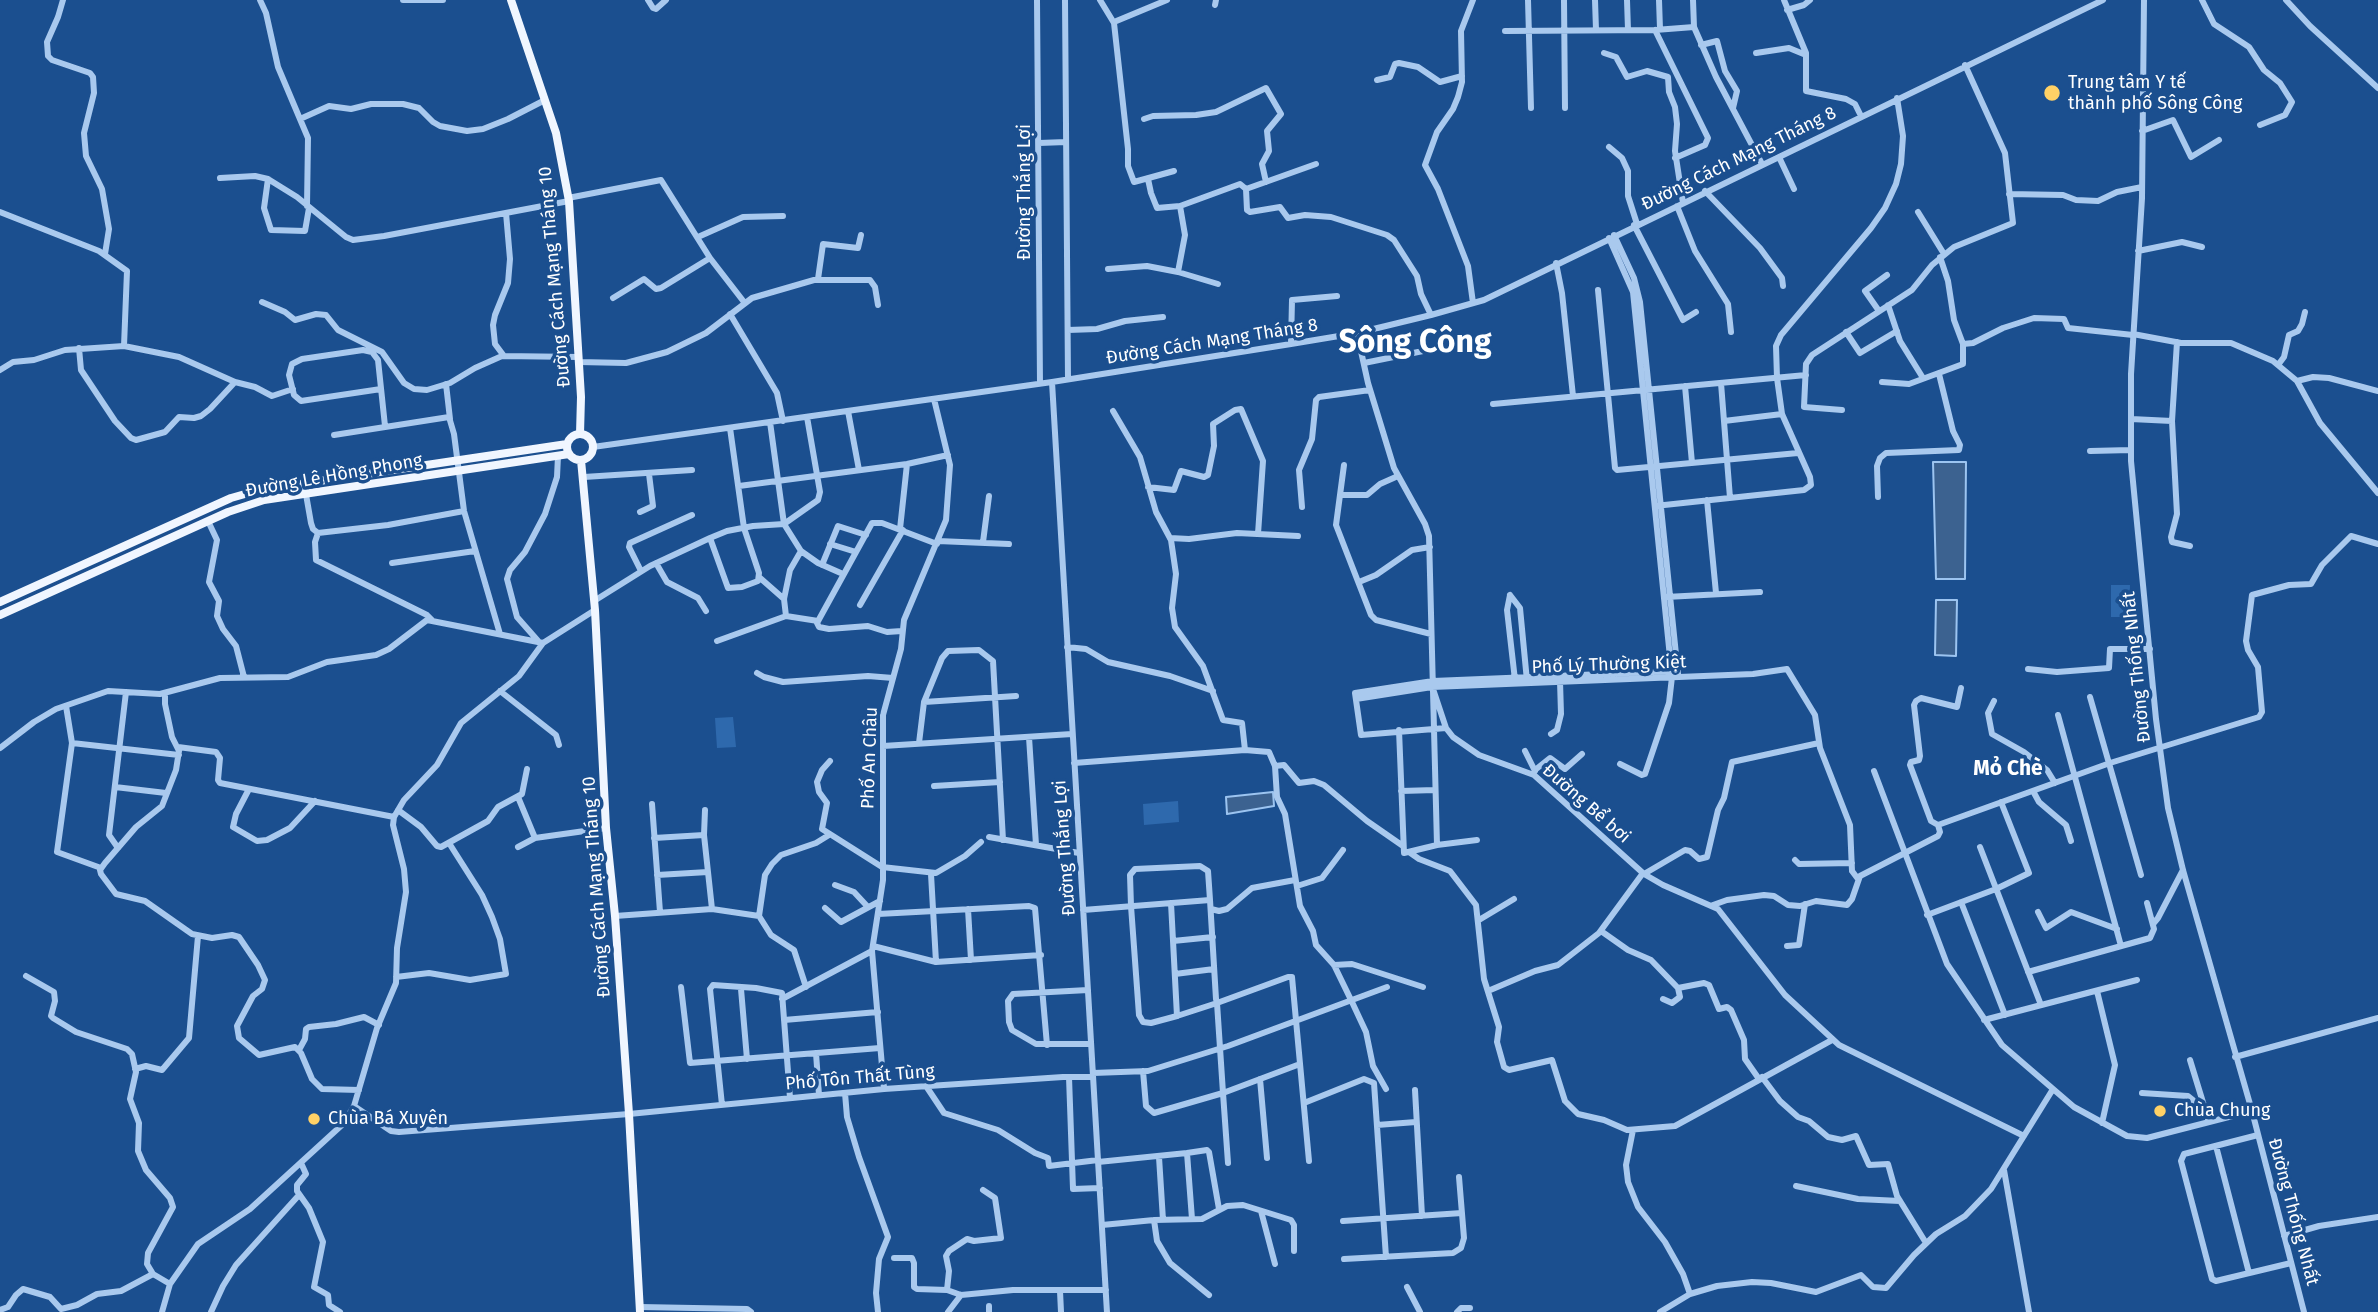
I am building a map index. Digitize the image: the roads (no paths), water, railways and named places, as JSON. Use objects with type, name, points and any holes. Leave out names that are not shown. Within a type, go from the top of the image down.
[{"type":"main road","name":"Đường Cách Mạng Tháng 10","points":[[510,0],[556,133],[568,199],[579,359],[580,433]]},
{"type":"main road","points":[[580,433],[590,438],[593,447],[590,456],[581,460],[569,454],[567,444],[572,436],[580,433]]},
{"type":"main road","name":"Đường Lê Hồng Phong","points":[[0,601],[188,516],[231,498],[259,490],[567,444]]},
{"type":"main road","name":"Đường Lê Hồng Phong","points":[[0,615],[208,521],[264,500],[569,454]]},
{"type":"main road","name":"Đường Cách Mạng Tháng 10","points":[[581,460],[595,605],[606,828],[629,1114],[640,1309]]},
{"type":"main road","points":[[188,516],[193,528]]},
{"type":"main road","points":[[115,550],[120,561]]},
{"type":"street","points":[[63,0],[48,38],[48,56],[52,60],[90,73],[93,77],[93,99],[84,133],[88,164],[102,189],[108,229],[105,254]]},
{"type":"street","points":[[260,0],[266,13],[278,67],[309,143],[305,231],[271,230],[264,208],[268,179]]},
{"type":"street","points":[[403,0],[443,0]]},
{"type":"street","points":[[648,0],[656,9],[666,0]]},
{"type":"street","name":"Đường Thắng Lợi","points":[[1037,0],[1040,383]]},
{"type":"street","points":[[1065,0],[1068,379]]},
{"type":"street","points":[[1100,0],[1114,22],[1128,141],[1128,166],[1135,183],[1174,171]]},
{"type":"street","points":[[1114,22],[1167,0]]},
{"type":"street","points":[[1473,0],[1461,31],[1462,76],[1456,103],[1437,132],[1425,165],[1438,188],[1468,266],[1473,303]]},
{"type":"street","points":[[1528,0],[1531,108]]},
{"type":"street","points":[[1564,0],[1565,108]]},
{"type":"street","points":[[1595,0],[1596,30]]},
{"type":"street","points":[[1627,0],[1628,30]]},
{"type":"street","points":[[1659,0],[1658,30],[1708,138],[1705,145],[1675,158]]},
{"type":"street","points":[[1693,0],[1694,27],[1701,45],[1762,164]]},
{"type":"street","points":[[1784,0],[1806,55],[1806,91],[1846,99],[1854,104],[1861,116]]},
{"type":"street","points":[[1787,10],[1804,5],[1810,0]]},
{"type":"street","name":"Đường Cách Mạng Tháng 8","points":[[593,447],[1052,382],[1357,333],[1430,316],[1473,303],[2103,0]]},
{"type":"street","name":"Đường Thống Nhất","points":[[2144,0],[2142,187],[2133,334],[2131,450],[2138,546],[2160,747],[2168,808],[2183,870],[2253,1114],[2304,1312]]},
{"type":"street","points":[[2202,0],[2214,24],[2249,47],[2264,70],[2280,83],[2292,102],[2285,115],[2260,125]]},
{"type":"street","points":[[2286,0],[2310,26],[2378,88]]},
{"type":"street","points":[[1505,31],[1658,30],[1694,27]]},
{"type":"street","points":[[1701,45],[1717,41],[1725,71],[1737,91],[1733,108]]},
{"type":"street","points":[[1756,53],[1789,48],[1806,55]]},
{"type":"street","points":[[1604,53],[1616,57],[1627,77],[1647,71],[1668,77],[1676,118],[1675,158],[1680,204],[1695,251],[1728,304],[1731,331]]},
{"type":"street","points":[[1377,80],[1390,77],[1395,64],[1399,62],[1418,67],[1440,82],[1462,76]]},
{"type":"street","points":[[1842,410],[1805,408],[1803,405],[1806,364],[1812,355],[1912,290],[1942,256],[1965,241],[2012,225],[2003,146],[1965,65]]},
{"type":"street","points":[[1144,119],[1153,116],[1216,112],[1266,88],[1281,114],[1267,131],[1269,152],[1262,164],[1266,183]]},
{"type":"street","points":[[1658,505],[1808,488],[1810,477],[1782,415],[1775,352],[1781,335],[1871,228],[1891,196],[1900,164],[1903,136],[1897,98]]},
{"type":"street","points":[[300,119],[329,106],[351,109],[371,104],[398,104],[419,108],[442,127],[475,131],[508,119],[545,100]]},
{"type":"street","points":[[2142,131],[2173,120],[2191,157],[2219,140]]},
{"type":"street","points":[[1039,143],[1066,142]]},
{"type":"street","points":[[1609,147],[1622,159],[1628,171],[1628,196],[1636,224],[1683,320],[1696,312]]},
{"type":"street","points":[[1779,157],[1794,188]]},
{"type":"street","points":[[1245,189],[1316,164]]},
{"type":"street","points":[[220,178],[256,176],[268,179],[346,237],[354,240],[506,213],[661,180],[710,258],[744,303]]},
{"type":"street","points":[[1148,178],[1156,207],[1180,206],[1235,184],[1244,185],[1247,210],[1250,212],[1281,207],[1288,218],[1305,215],[1331,217],[1391,237],[1417,276],[1419,289],[1430,316]]},
{"type":"street","points":[[2009,194],[2063,195],[2076,200],[2098,201],[2117,192],[2142,187]]},
{"type":"street","points":[[1705,191],[1760,248],[1782,278],[1783,286]]},
{"type":"street","points":[[1178,272],[1185,235],[1180,206]]},
{"type":"street","points":[[0,212],[105,254],[108,259],[127,271],[124,346]]},
{"type":"street","points":[[1882,382],[1904,385],[1962,365],[1963,344],[1954,320],[1942,256],[1918,212]]},
{"type":"street","points":[[504,356],[495,344],[493,325],[508,283],[510,259],[506,213]]},
{"type":"street","points":[[698,237],[743,217],[783,216]]},
{"type":"street","points":[[818,279],[823,244],[858,248],[861,235]]},
{"type":"street","points":[[1612,237],[1633,292],[1643,355],[1675,674],[1669,702],[1645,774],[1619,764]]},
{"type":"street","points":[[2138,251],[2182,242],[2202,247]]},
{"type":"street","points":[[613,298],[644,279],[656,289],[661,289],[710,258]]},
{"type":"street","points":[[1556,263],[1562,293],[1573,396]]},
{"type":"street","points":[[1108,269],[1147,266],[1218,284]]},
{"type":"street","points":[[1879,311],[1865,291],[1886,275]]},
{"type":"street","points":[[262,302],[285,312],[295,320],[326,314],[338,330],[382,352],[407,386],[423,390],[454,381],[475,368],[504,356],[626,363],[667,352],[706,333],[744,303],[818,279],[845,282],[870,280],[875,287],[878,305]]},
{"type":"street","points":[[1598,290],[1610,393],[1615,468],[1620,471],[1798,453]]},
{"type":"street","points":[[1291,344],[1292,300],[1337,296]]},
{"type":"street","points":[[1888,305],[1900,341],[1923,378]]},
{"type":"street","points":[[2278,365],[2284,357],[2289,335],[2298,331],[2305,312]]},
{"type":"street","points":[[730,314],[777,393],[783,421]]},
{"type":"street","points":[[1068,330],[1097,329],[1125,321],[1163,317]]},
{"type":"street","points":[[1963,344],[1973,343],[2027,318],[2064,319],[2068,328],[2133,334],[2177,342],[2231,343],[2269,358],[2297,381],[2320,423],[2378,493]]},
{"type":"street","points":[[1846,332],[1860,353],[1898,331]]},
{"type":"street","points":[[1357,333],[1370,390],[1398,476],[1425,524],[1430,547],[1437,845]]},
{"type":"street","points":[[1364,363],[1487,338]]},
{"type":"street","points":[[2177,342],[2172,421],[2177,514],[2171,540],[2190,546]]},
{"type":"street","points":[[0,370],[13,362],[34,360],[65,350],[124,346],[179,357],[235,382],[255,387],[272,397],[293,389]]},
{"type":"street","points":[[79,348],[79,362],[84,374],[115,421],[136,440],[164,432],[179,417],[201,416],[235,382]]},
{"type":"street","points":[[381,389],[302,401],[294,395],[289,375],[292,364],[302,359],[363,350],[372,352],[378,360],[385,426]]},
{"type":"street","points":[[1878,497],[1877,466],[1886,453],[1960,448],[1939,374]]},
{"type":"street","points":[[1493,404],[1806,375]]},
{"type":"street","points":[[2297,381],[2329,377],[2378,391]]},
{"type":"street","name":"Đường Thắng Lợi","points":[[1052,382],[1107,1312]]},
{"type":"street","points":[[1721,383],[1730,498]]},
{"type":"street","points":[[446,384],[464,511],[500,634]]},
{"type":"street","points":[[1685,386],[1692,463]]},
{"type":"street","points":[[1302,508],[1299,470],[1311,439],[1316,400],[1319,397],[1370,390]]},
{"type":"street","name":"Phố An Châu","points":[[884,1089],[873,948],[882,867],[884,708],[901,649],[906,614],[947,512],[950,471],[934,399]]},
{"type":"street","points":[[1149,487],[1174,490],[1181,471],[1204,477],[1208,475],[1214,446],[1213,424],[1241,409],[1262,461],[1258,534]]},
{"type":"street","points":[[848,411],[859,470]]},
{"type":"street","points":[[1113,411],[1140,457],[1156,512],[1170,538],[1176,574],[1172,608],[1175,627],[1200,660],[1223,720],[1242,723],[1245,750]]},
{"type":"street","points":[[1724,421],[1782,415]]},
{"type":"street","points":[[334,435],[444,416],[450,419]]},
{"type":"street","points":[[162,1312],[170,1284],[198,1244],[250,1209],[343,1124],[354,1106],[396,977],[398,940],[406,892],[404,869],[393,825],[396,814],[420,781],[437,765],[461,723],[523,672],[542,643],[641,570],[710,538],[744,528],[784,524],[820,496],[807,417]]},
{"type":"street","points":[[2131,419],[2172,421]]},
{"type":"street","points":[[770,422],[784,524],[800,551],[822,565],[844,574]]},
{"type":"street","points":[[730,428],[744,528],[759,577],[784,599]]},
{"type":"street","points":[[2090,451],[2131,450]]},
{"type":"street","points":[[738,486],[907,464],[948,455]]},
{"type":"street","points":[[542,643],[517,617],[507,579],[545,514],[557,477],[558,456]]},
{"type":"street","points":[[860,605],[902,530],[907,464]]},
{"type":"street","points":[[1344,465],[1336,525],[1371,615],[1376,620],[1431,634]]},
{"type":"street","points":[[584,477],[692,470]]},
{"type":"street","points":[[640,512],[653,506],[649,474]]},
{"type":"street","points":[[1341,495],[1367,495],[1380,484],[1398,476]]},
{"type":"street","points":[[304,483],[313,529],[318,533],[388,525],[464,511]]},
{"type":"street","points":[[983,542],[989,496]]},
{"type":"street","points":[[1707,500],[1716,593]]},
{"type":"street","points":[[641,570],[629,547],[630,543],[692,515]]},
{"type":"street","points":[[208,521],[217,536],[209,582],[219,601],[217,616],[236,646],[244,677]]},
{"type":"street","points":[[902,631],[887,632],[868,626],[829,629],[819,627],[818,621],[875,522],[937,542],[1009,544]]},
{"type":"street","points":[[822,565],[839,526],[866,535]]},
{"type":"street","points":[[318,533],[315,542],[316,560],[428,615],[432,620]]},
{"type":"street","points":[[1170,538],[1227,534],[1298,536]]},
{"type":"street","points":[[1938,825],[2110,763],[2262,715],[2258,667],[2247,646],[2252,595],[2289,585],[2311,584],[2322,565],[2351,536],[2378,544]]},
{"type":"street","points":[[710,538],[728,588],[742,587],[758,581],[759,577]]},
{"type":"street","points":[[830,544],[856,552]]},
{"type":"street","points":[[1359,583],[1376,575],[1412,550],[1430,547]]},
{"type":"street","points":[[392,563],[475,551]]},
{"type":"street","points":[[786,616],[784,599],[790,570],[800,551]]},
{"type":"street","points":[[656,563],[667,582],[698,598],[706,611]]},
{"type":"street","points":[[1667,597],[1760,592]]},
{"type":"street","points":[[1515,680],[1507,610],[1510,596],[1520,608],[1527,680]]},
{"type":"street","points":[[717,641],[786,616],[818,621]]},
{"type":"street","points":[[0,748],[43,716],[108,691],[165,694],[220,678],[288,677],[327,662],[376,655],[389,649],[423,622],[432,620],[542,643]]},
{"type":"street","points":[[1067,647],[1086,649],[1108,662],[1170,676],[1213,691]]},
{"type":"street","points":[[2028,669],[2057,672],[2109,668],[2110,649],[2150,649]]},
{"type":"street","points":[[919,743],[924,702],[942,658],[948,650],[979,650],[993,661],[1003,840]]},
{"type":"street","name":"Phố Lý Thường Kiệt","points":[[1527,680],[1753,674],[1787,668],[1815,715],[1819,743]]},
{"type":"street","points":[[757,673],[783,682],[868,676],[893,678]]},
{"type":"street","name":"Phố Lý Thường Kiệt","points":[[1399,730],[1361,735],[1355,696],[1432,684],[1560,681],[1675,674]]},
{"type":"street","points":[[1551,734],[1557,730],[1561,715],[1560,681]]},
{"type":"street","points":[[1432,684],[1446,728],[1399,730],[1404,853],[1437,845],[1478,840]]},
{"type":"street","points":[[1961,688],[1957,707],[1921,698],[1914,705],[1920,756],[1919,760],[1911,762],[1910,765],[1931,821],[1938,825],[1938,836],[1864,873],[1858,879],[1852,899],[1847,905],[1816,901],[1788,905],[1774,896],[1759,895],[1713,905],[1785,995],[1832,1040],[2024,1136]]},
{"type":"street","points":[[500,691],[556,735],[559,746]]},
{"type":"street","points":[[118,848],[109,835],[126,692]]},
{"type":"street","points":[[165,694],[172,737],[178,751],[176,770],[162,806],[142,821],[102,868],[101,874],[116,894],[142,900],[188,932],[217,938],[235,935],[264,977],[262,989],[253,996],[237,1026],[239,1038],[259,1055],[290,1047],[299,1050],[312,1079],[322,1089],[359,1090]]},
{"type":"street","points":[[924,702],[1016,696]]},
{"type":"street","points":[[2090,697],[2141,875]]},
{"type":"street","points":[[1994,701],[1989,713],[1992,733],[2047,770],[2055,783]]},
{"type":"street","points":[[66,706],[72,743],[57,852],[102,868]]},
{"type":"street","points":[[2058,715],[2121,946]]},
{"type":"street","name":"Đường Bể bơi","points":[[1446,728],[1453,737],[1479,755],[1535,772],[1644,874],[1663,885],[1713,905]]},
{"type":"street","points":[[883,746],[1072,734]]},
{"type":"street","points":[[1029,737],[1036,845]]},
{"type":"street","points":[[72,743],[216,752],[220,758],[219,782],[396,814],[421,827],[437,846],[449,843],[488,821],[498,807],[518,797],[524,790],[527,769]]},
{"type":"street","points":[[1488,991],[1535,971],[1558,965],[1601,930],[1644,874],[1685,850],[1699,859],[1707,857],[1732,762],[1819,743],[1850,825],[1853,874],[1858,879]]},
{"type":"street","points":[[1074,763],[1245,750],[1269,752],[1275,766],[1277,797],[1285,814],[1300,906],[1313,931],[1316,945],[1334,965],[1351,1000],[1366,1032],[1373,1066],[1386,1089]]},
{"type":"street","points":[[1525,751],[1535,772],[1550,758],[1565,769],[1582,754]]},
{"type":"street","points":[[830,761],[817,782],[819,792],[827,803],[822,829],[882,867],[931,874],[965,856],[981,842]]},
{"type":"street","points":[[1275,766],[1284,765],[1299,783],[1314,781],[1330,789],[1367,821],[1403,846]]},
{"type":"street","points":[[1874,771],[1901,855],[1947,964],[2002,1045],[2049,1095],[2127,1136],[2147,1138],[2253,1114]]},
{"type":"street","points":[[934,786],[1000,782]]},
{"type":"street","points":[[115,787],[166,793]]},
{"type":"street","points":[[249,789],[236,814],[233,827],[257,841],[267,840],[290,828],[315,801]]},
{"type":"street","points":[[1401,791],[1435,790]]},
{"type":"street","points":[[2034,791],[2037,800],[2066,825],[2071,841]]},
{"type":"street","points":[[518,797],[535,838]]},
{"type":"street","points":[[1927,915],[2027,876],[2029,870],[2001,802]]},
{"type":"street","points":[[652,804],[660,912]]},
{"type":"street","points":[[705,810],[704,835],[712,909]]},
{"type":"street","points":[[518,847],[535,838],[606,828]]},
{"type":"street","points":[[654,838],[704,835]]},
{"type":"street","points":[[806,987],[794,950],[771,935],[758,916],[765,875],[772,864],[781,855],[816,843],[830,835]]},
{"type":"street","points":[[989,837],[1079,853]]},
{"type":"street","points":[[396,977],[429,973],[470,980],[506,974],[500,939],[492,917],[482,895],[449,843]]},
{"type":"street","points":[[1980,847],[2041,1005]]},
{"type":"street","points":[[1211,909],[1223,911],[1252,888],[1322,878],[1343,850]]},
{"type":"street","points":[[1409,852],[1454,875],[1474,900],[1479,920],[1483,972],[1499,1027],[1497,1042],[1506,1069],[1551,1059],[1565,1101],[1573,1111],[1633,1130],[1675,1126],[1832,1040]]},
{"type":"street","points":[[1795,860],[1799,864],[1852,863]]},
{"type":"street","points":[[1228,1163],[1217,1003],[1214,969],[1208,871],[1205,867],[1135,869],[1130,875],[1131,906],[1140,1020],[1150,1023],[1177,1016],[1217,1003],[1288,977],[1292,977],[1309,1161]]},
{"type":"street","points":[[2152,924],[2158,918],[2183,870]]},
{"type":"street","points":[[657,876],[708,872]]},
{"type":"street","points":[[931,874],[936,962]]},
{"type":"street","points":[[835,885],[855,892],[867,906]]},
{"type":"street","points":[[1479,920],[1514,899]]},
{"type":"street","points":[[1083,910],[1210,900]]},
{"type":"street","points":[[825,908],[841,922],[880,901]]},
{"type":"street","points":[[1961,902],[2005,1015]]},
{"type":"street","points":[[1171,903],[1177,1016]]},
{"type":"street","points":[[2028,972],[2152,937],[2154,929],[2147,903]]},
{"type":"street","points":[[1787,946],[1799,945],[1805,904]]},
{"type":"street","points":[[878,914],[1029,906],[1035,908],[1047,1045]]},
{"type":"street","points":[[615,916],[712,909],[758,916]]},
{"type":"street","points":[[968,909],[971,960]]},
{"type":"street","points":[[2038,912],[2046,928],[2071,912],[2117,929]]},
{"type":"street","points":[[1601,930],[1628,950],[1651,960],[1678,988],[1680,997],[1672,1003],[1663,999]]},
{"type":"street","points":[[135,1069],[146,1066],[162,1070],[189,1038],[198,936]]},
{"type":"street","points":[[1173,941],[1213,937]]},
{"type":"street","points":[[782,999],[873,948],[936,962],[1041,955]]},
{"type":"street","points":[[1334,965],[1352,964],[1423,987]]},
{"type":"street","points":[[1175,974],[1214,969]]},
{"type":"street","points":[[26,976],[54,992],[52,1017],[76,1032],[130,1051],[135,1069],[130,1099],[139,1123],[138,1151],[146,1170],[170,1198],[173,1207],[147,1258],[149,1270],[170,1284]]},
{"type":"street","points":[[1984,1020],[2137,980]]},
{"type":"street","points":[[1678,988],[1707,984],[1719,1009],[1727,1007],[1731,1010],[1744,1041],[1745,1059],[1780,1101],[1828,1137],[1842,1140],[1857,1137],[1869,1166],[1882,1162],[1888,1164],[1900,1200],[1926,1243]]},
{"type":"street","points":[[722,1105],[709,989],[713,985],[782,993],[790,1098]]},
{"type":"street","points":[[681,987],[689,1061],[693,1063],[880,1048]]},
{"type":"street","name":"Phố Tôn Thất Tùng","points":[[354,1106],[391,1131],[399,1132],[629,1114],[884,1089],[1143,1071],[1220,1048],[1387,987]]},
{"type":"street","points":[[741,989],[747,1059]]},
{"type":"street","points":[[1088,990],[1010,996],[1009,1022],[1015,1032],[1035,1044],[1091,1044]]},
{"type":"street","points":[[2097,991],[2115,1065],[2102,1123]]},
{"type":"street","points":[[784,1020],[878,1012]]},
{"type":"street","points":[[299,1050],[309,1027],[365,1017],[379,1025]]},
{"type":"street","points":[[2235,1057],[2378,1018]]},
{"type":"street","points":[[816,1053],[819,1095]]},
{"type":"street","points":[[2190,1060],[2209,1122]]},
{"type":"street","points":[[1143,1071],[1146,1106],[1154,1113],[1223,1093],[1300,1064]]},
{"type":"street","points":[[1069,1077],[1073,1189],[1100,1188]]},
{"type":"street","points":[[1260,1079],[1267,1158]]},
{"type":"street","points":[[1304,1103],[1364,1079],[1374,1083],[1385,1257]]},
{"type":"street","points":[[926,1086],[944,1113],[998,1130],[1048,1158],[1049,1166],[1208,1151],[1219,1209]]},
{"type":"street","points":[[1415,1090],[1422,1216]]},
{"type":"street","points":[[845,1093],[847,1117],[859,1157],[887,1233],[887,1241],[879,1259],[876,1293],[878,1312]]},
{"type":"street","points":[[2142,1093],[2188,1096],[2193,1100],[2195,1108],[2205,1108]]},
{"type":"street","points":[[1660,1312],[1690,1294],[1717,1286],[1762,1282],[1816,1292],[1857,1274],[1864,1276],[1873,1287],[1886,1288],[1926,1243],[1965,1216],[1991,1189],[2049,1095]]},
{"type":"street","points":[[1377,1125],[1416,1122]]},
{"type":"street","points":[[1633,1130],[1626,1165],[1628,1182],[1638,1206],[1665,1242],[1683,1274],[1690,1294]]},
{"type":"street","points":[[2257,1132],[2184,1154],[2181,1161],[2213,1279],[2216,1281],[2291,1263]]},
{"type":"street","points":[[2216,1146],[2249,1273]]},
{"type":"street","points":[[1187,1153],[1192,1219]]},
{"type":"street","points":[[1159,1157],[1163,1220]]},
{"type":"street","points":[[301,1163],[306,1174],[297,1185],[299,1195],[307,1204],[323,1242],[314,1287],[328,1295],[329,1305],[340,1312]]},
{"type":"street","points":[[2004,1170],[2029,1312]]},
{"type":"street","points":[[1344,1259],[1453,1253],[1461,1248],[1464,1238],[1459,1177]]},
{"type":"street","points":[[1796,1186],[1858,1199],[1900,1200]]},
{"type":"street","points":[[947,1290],[949,1271],[946,1256],[949,1251],[967,1239],[974,1241],[1001,1238],[995,1198],[983,1190]]},
{"type":"street","points":[[211,1312],[236,1265],[299,1195]]},
{"type":"street","points":[[1102,1225],[1206,1218],[1219,1209],[1234,1204],[1293,1222],[1294,1251]]},
{"type":"street","points":[[1262,1211],[1275,1264]]},
{"type":"street","points":[[1343,1221],[1462,1213]]},
{"type":"street","points":[[2284,1236],[2319,1226],[2378,1217]]},
{"type":"street","points":[[1154,1220],[1157,1241],[1165,1256],[1176,1269],[1209,1295]]},
{"type":"street","points":[[894,1258],[912,1258],[915,1288],[947,1290],[961,1295],[1013,1290],[1106,1290]]},
{"type":"street","points":[[0,1310],[8,1307],[23,1289],[50,1297],[61,1308],[78,1308],[97,1294],[121,1291],[153,1274]]},
{"type":"street","points":[[1407,1287],[1420,1312]]},
{"type":"street","points":[[1060,1291],[1061,1312]]},
{"type":"street","points":[[948,1312],[961,1295]]},
{"type":"street","points":[[640,1309],[733,1308],[751,1312]]},
{"type":"street","points":[[1457,1312],[1461,1308],[1470,1308]]},
{"type":"place","name":"Trung tâm Y tế thành phố Sông Công","points":[[2052,93]]},
{"type":"place","name":"Chùa Chung","points":[[2160,1111]]},
{"type":"place","name":"Chùa Bá Xuyên","points":[[314,1119]]},
{"type":"district","name":"Sông Công","points":[[1415,343]]},
{"type":"district","name":"Mỏ Chè","points":[[2008,769]]}]
